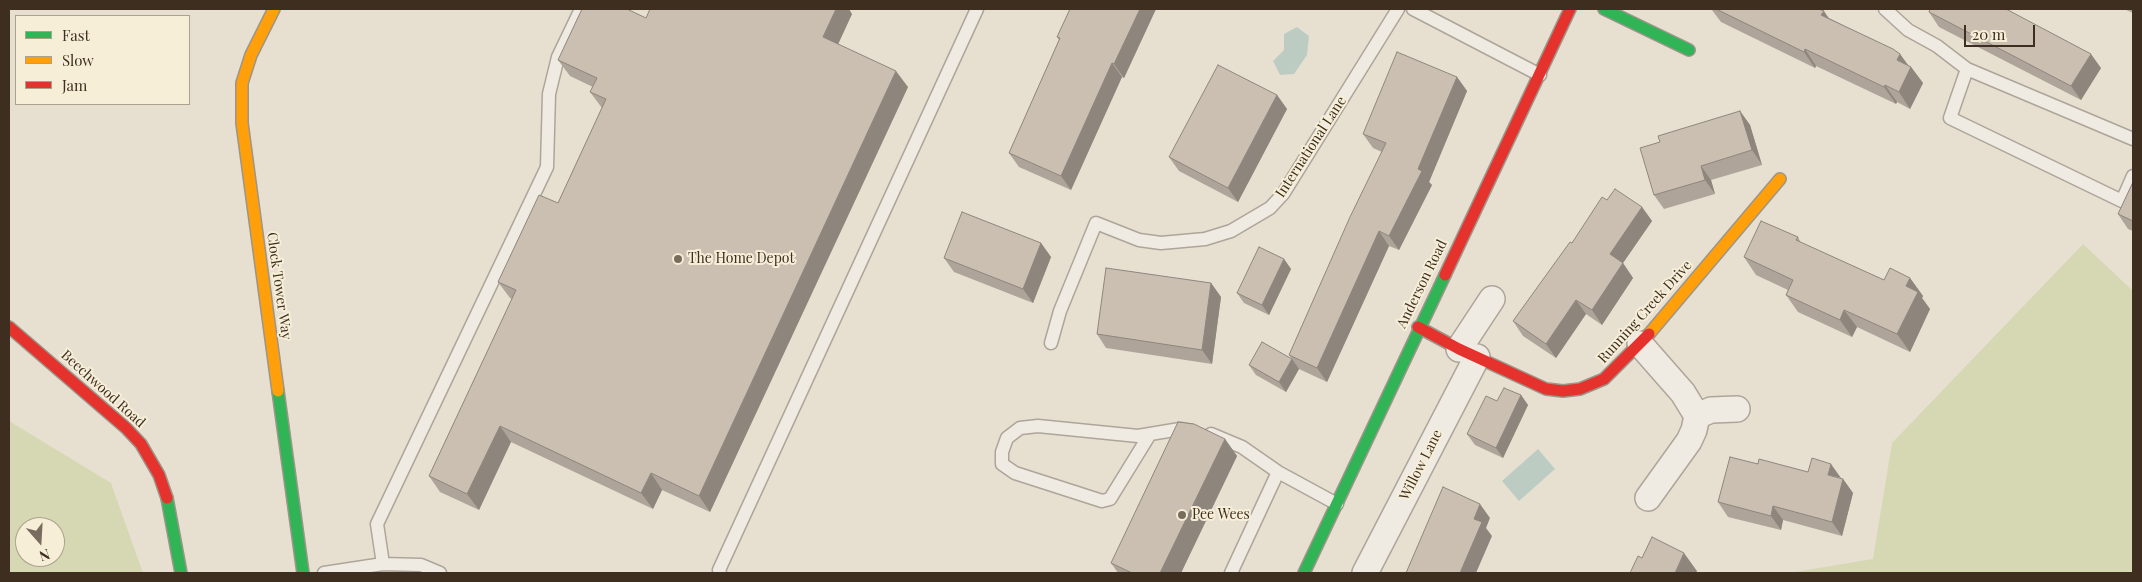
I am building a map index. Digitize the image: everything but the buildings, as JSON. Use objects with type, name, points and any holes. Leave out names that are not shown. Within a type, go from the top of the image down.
[{"type":"street","name":"Clock Tower Way","points":[[274,9],[251,55],[242,83],[242,123],[303,573]]},
{"type":"street","name":"Anderson Road","points":[[1304,573],[1418,327],[1570,9]]},
{"type":"street","points":[[1604,9],[1689,50]]},
{"type":"street","name":"Running Creek Drive","points":[[1418,327],[1468,353],[1546,388],[1563,391],[1580,389],[1604,379],[1640,344],[1780,179]]},
{"type":"street","name":"Willow Lane","points":[[1366,573],[1492,299]]},
{"type":"street","name":"Beechwood Road","points":[[9,327],[126,428],[141,444],[159,475],[169,503],[181,573]]},
{"type":"street","points":[[1640,344],[1683,393],[1697,416],[1689,442],[1648,498]]},
{"type":"street","points":[[1697,416],[1712,410],[1737,409]]},
{"type":"lane","points":[[383,564],[377,524],[547,166],[549,94],[558,57],[581,9]]},
{"type":"lane","points":[[720,573],[727,552],[977,9]]},
{"type":"lane","name":"International Lane","points":[[1051,344],[1060,311],[1096,223],[1138,240],[1170,242],[1205,239],[1231,231],[1270,208],[1283,194],[1398,9]]},
{"type":"lane","points":[[1413,9],[1540,75]]},
{"type":"lane","points":[[1885,9],[1908,30],[1937,46],[1967,69],[2133,139]]},
{"type":"lane","points":[[1967,69],[1950,118],[2122,201],[2133,176]]},
{"type":"lane","points":[[1150,434],[1110,499],[1102,502],[1015,473],[1002,464],[1002,452],[1007,438],[1020,428],[1038,426],[1138,436],[1150,434],[1180,429],[1214,435],[1242,447],[1278,472],[1337,504]]},
{"type":"lane","points":[[1231,573],[1278,472]]},
{"type":"lane","points":[[324,573],[383,564],[421,565],[440,573]]},
{"type":"green space","points":[[2083,244],[2133,291],[2133,573],[1789,573],[1873,559],[1892,443]]},
{"type":"green space","points":[[9,421],[111,483],[143,573],[9,573]]},
{"type":"shaded area","points":[[1297,27],[1309,36],[1307,55],[1294,74],[1280,75],[1273,61],[1284,50],[1284,34]]},
{"type":"shaded area","points":[[1538,449],[1555,469],[1519,501],[1502,481]]},
{"type":"traffic: fast","points":[[1604,9],[1689,50]]},
{"type":"traffic: fast","points":[[1304,573],[1445,275]]},
{"type":"traffic: fast","points":[[278,391],[303,573]]},
{"type":"traffic: fast","points":[[167,498],[181,573]]},
{"type":"traffic: slow","points":[[274,9],[251,55],[242,83],[242,123],[278,391]]},
{"type":"traffic: slow","points":[[1649,334],[1780,179]]},
{"type":"traffic: jam","points":[[1445,275],[1570,9]]},
{"type":"traffic: jam","points":[[9,327],[126,428],[141,444],[159,475],[167,498]]},
{"type":"traffic: jam","points":[[1418,327],[1459,349],[1546,389],[1563,391],[1580,389],[1604,379],[1649,334]]},
{"type":"place","name":"The Home Depot","points":[[678,259]]},
{"type":"place","name":"Pee Wees","points":[[1182,515]]}]
